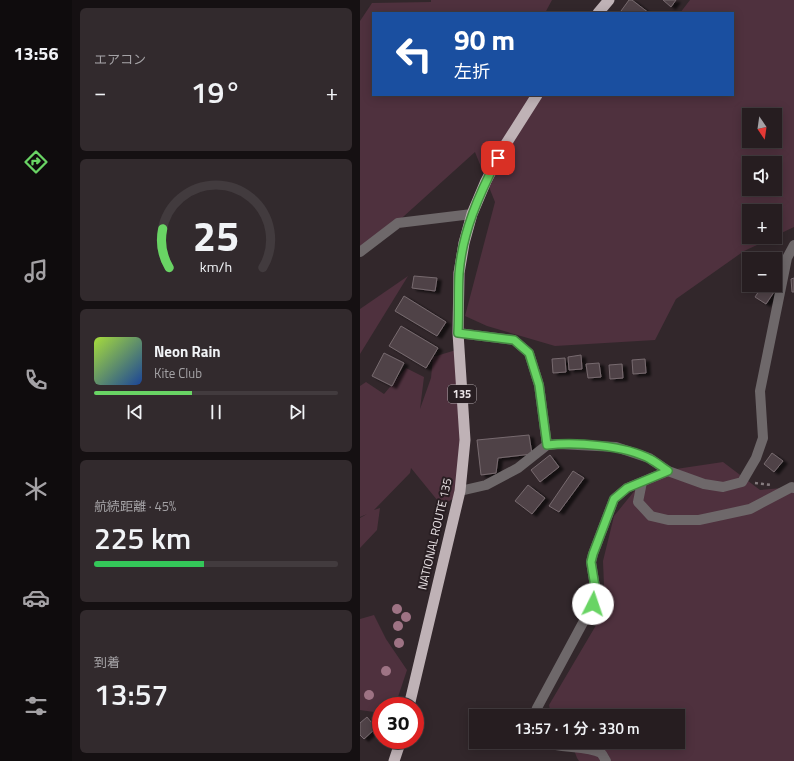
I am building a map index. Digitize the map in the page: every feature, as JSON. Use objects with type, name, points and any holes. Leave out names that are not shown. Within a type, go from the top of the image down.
[{"type":"highway","points":[[599,12],[609,0]]},
{"type":"highway","name":"NATIONAL ROUTE 135","points":[[411,697],[460,491],[465,440],[458,333],[459,274],[464,243],[472,214],[486,181],[504,147],[536,96]]},
{"type":"highway","points":[[394,761],[397,749]]},
{"type":"street","points":[[360,252],[398,223],[472,214]]},
{"type":"street","points":[[460,491],[486,486],[518,468],[547,445],[559,444],[616,447],[649,458],[668,471],[704,484],[723,487],[742,482],[756,458],[763,438],[760,391],[787,258],[794,245]]},
{"type":"street","points":[[458,333],[514,340],[529,353],[539,385],[547,445]]},
{"type":"street","points":[[537,709],[593,604],[596,593],[591,562],[614,499],[627,488],[668,471]]},
{"type":"street","points":[[642,482],[638,502],[651,516],[668,520],[700,520],[750,509],[793,488]]},
{"type":"street","points":[[584,749],[602,754],[606,761]]},
{"type":"path","points":[[742,482],[793,488]]},
{"type":"shaded area","points":[[431,0],[552,0],[546,12],[372,12],[372,96],[734,96],[734,12],[681,12],[690,0],[794,0],[794,227],[782,233],[782,204],[742,204],[742,244],[759,244],[742,252],[676,299],[655,340],[555,346],[487,326],[465,316],[495,202],[475,152],[393,226],[360,252],[360,21],[372,3],[431,2]]},
{"type":"shaded area","points":[[408,276],[360,354],[360,309]]},
{"type":"shaded area","points":[[456,350],[463,492],[442,506],[411,468],[410,473],[374,510],[380,508],[377,530],[360,548],[360,518],[367,514],[360,517],[360,386],[366,382],[384,394],[406,368],[424,377],[420,409],[431,378],[433,357]]},
{"type":"shaded area","points":[[723,462],[760,490],[794,487],[794,761],[579,761],[574,749],[685,749],[685,709],[550,709],[549,705],[605,610],[603,561],[614,516],[649,473]]},
{"type":"shaded area","points":[[374,615],[386,639],[407,670],[398,697],[372,697],[372,712],[360,710],[360,619]]},
{"type":"building","points":[[629,0],[632,0],[648,12],[622,12],[621,11]]},
{"type":"building","points":[[663,0],[676,0],[671,7]]},
{"type":"building","points":[[414,276],[437,278],[435,291],[412,288]]},
{"type":"building","points":[[794,278],[794,292],[792,292],[791,279]]},
{"type":"building","points":[[758,292],[774,292],[766,304],[755,297]]},
{"type":"building","points":[[404,296],[446,322],[437,336],[395,311]]},
{"type":"building","points":[[401,326],[438,348],[426,368],[389,346]]},
{"type":"building","points":[[384,353],[404,363],[392,386],[372,376]]},
{"type":"building","points":[[581,355],[582,369],[569,370],[568,357]]},
{"type":"building","points":[[565,358],[566,372],[553,373],[552,359]]},
{"type":"building","points":[[645,359],[646,373],[633,374],[632,360]]},
{"type":"building","points":[[599,363],[601,377],[588,378],[586,364]]},
{"type":"building","points":[[622,364],[623,378],[610,379],[609,365]]},
{"type":"building","points":[[529,435],[532,454],[498,458],[496,473],[481,475],[477,440]]},
{"type":"building","points":[[772,453],[783,461],[774,472],[764,464]]},
{"type":"building","points":[[550,455],[559,467],[540,482],[531,470]]},
{"type":"building","points":[[573,471],[584,478],[559,512],[549,506]]},
{"type":"building","points":[[528,485],[545,498],[532,514],[515,501]]},
{"type":"building","points":[[367,717],[372,723],[372,732],[364,739],[360,735],[360,723]]},
{"type":"route","points":[[498,158],[472,214],[464,243],[459,274],[458,333],[514,340],[529,353],[539,385],[547,445],[559,444],[616,447],[649,458],[668,471],[627,488],[614,499],[591,562],[596,593],[593,604]]}]
